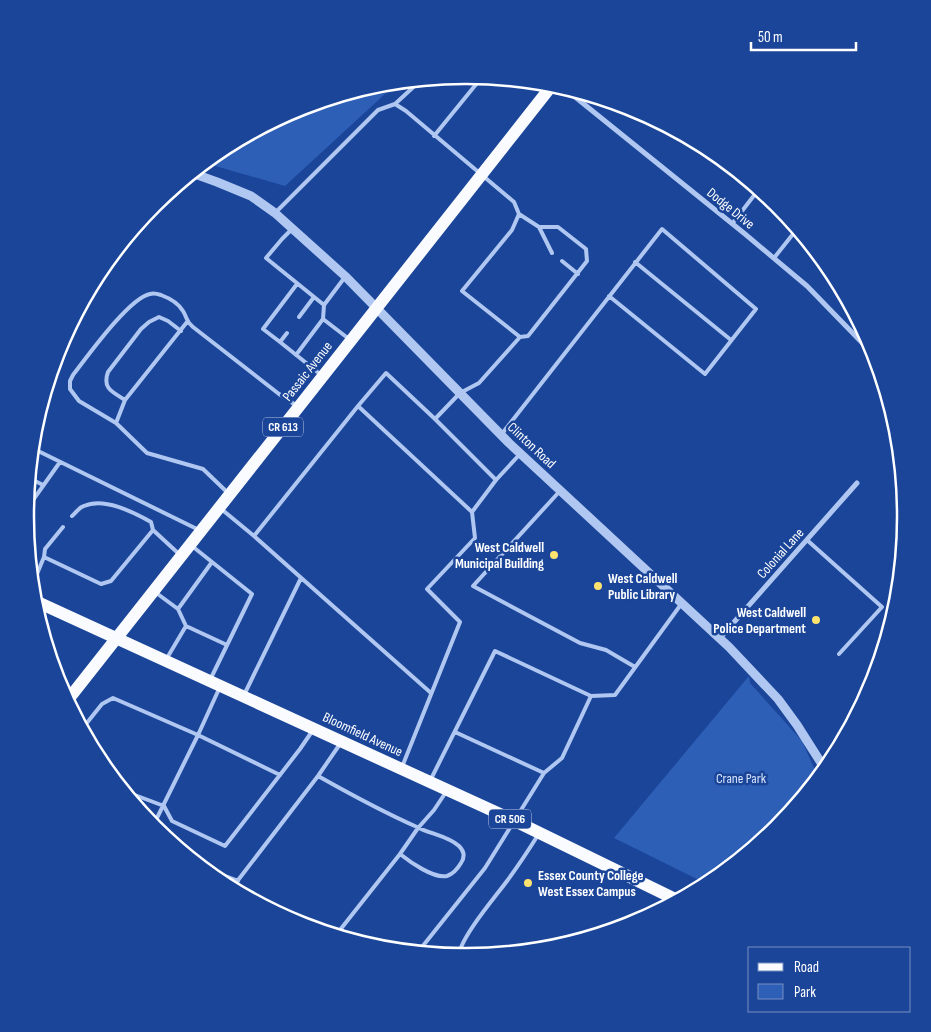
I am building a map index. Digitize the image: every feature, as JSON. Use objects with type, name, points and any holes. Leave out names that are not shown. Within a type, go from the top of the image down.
[{"type":"main road","name":"Passaic Avenue","points":[[72,694],[546,92]]},
{"type":"main road","name":"Bloomfield Avenue","points":[[43,605],[515,821],[669,896]]},
{"type":"street","name":"Dodge Drive","points":[[578,99],[807,286],[859,340]]},
{"type":"street","name":"Clinton Road","points":[[199,176],[252,196],[275,213],[345,276],[520,454],[720,638],[778,700],[798,725],[820,761]]},
{"type":"street","name":"Colonial Lane","points":[[720,638],[857,483]]},
{"type":"lane","points":[[434,136],[476,84]]},
{"type":"lane","points":[[275,213],[378,110],[395,104],[413,88]]},
{"type":"lane","points":[[395,104],[514,202],[519,214],[539,227],[552,253]]},
{"type":"lane","points":[[732,224],[755,195]]},
{"type":"lane","points":[[519,214],[512,230],[462,291],[520,337]]},
{"type":"lane","points":[[435,419],[460,394],[479,383],[520,337],[528,336],[587,261],[586,249],[558,227],[539,227]]},
{"type":"lane","points":[[292,228],[266,258],[324,305]]},
{"type":"lane","points":[[501,435],[635,262],[662,229],[756,309],[705,374],[609,296]]},
{"type":"lane","points":[[774,258],[793,234]]},
{"type":"lane","points":[[562,261],[578,274]]},
{"type":"lane","points":[[635,262],[731,340]]},
{"type":"lane","points":[[296,355],[323,319],[324,305],[345,276]]},
{"type":"lane","points":[[297,284],[263,329],[323,376]]},
{"type":"lane","points":[[230,494],[203,469],[147,453],[116,423],[79,401],[70,389],[70,381],[73,375],[126,311],[150,294],[160,295],[177,304],[183,311],[187,322],[298,407]]},
{"type":"lane","points":[[299,318],[314,297]]},
{"type":"lane","points":[[125,400],[111,391],[107,386],[106,379],[108,372],[141,329],[149,322],[159,318],[168,320],[181,331]]},
{"type":"lane","points":[[323,319],[350,340]]},
{"type":"lane","points":[[116,423],[125,400],[187,322]]},
{"type":"lane","points":[[280,342],[287,333]]},
{"type":"lane","points":[[254,536],[386,373],[496,480]]},
{"type":"lane","points":[[358,406],[472,512],[475,538],[427,589],[460,622],[401,769]]},
{"type":"lane","points":[[39,451],[201,530]]},
{"type":"lane","points":[[472,512],[496,480],[520,454]]},
{"type":"lane","points":[[35,497],[60,462]]},
{"type":"lane","points":[[35,481],[43,485]]},
{"type":"lane","points":[[560,491],[473,586],[580,643],[606,650],[635,667]]},
{"type":"lane","points":[[72,516],[82,506],[93,503],[108,504],[133,512],[151,522],[154,530],[182,556]]},
{"type":"lane","points":[[219,508],[254,536],[431,693]]},
{"type":"lane","points":[[37,573],[45,549],[63,527]]},
{"type":"lane","points":[[44,557],[101,584],[111,581],[154,530]]},
{"type":"lane","points":[[807,540],[882,607],[839,654]]},
{"type":"lane","points":[[157,818],[198,735],[227,645],[252,594],[190,545]]},
{"type":"lane","points":[[178,609],[212,562]]},
{"type":"lane","points":[[243,696],[301,578]]},
{"type":"lane","points":[[154,591],[178,609],[186,626],[227,645]]},
{"type":"lane","points":[[430,782],[495,651],[591,696],[615,695],[682,603]]},
{"type":"lane","points":[[165,660],[186,626]]},
{"type":"lane","points":[[423,946],[485,868],[544,773],[562,758],[591,696]]},
{"type":"lane","points":[[87,723],[102,704],[113,698],[198,735],[280,776]]},
{"type":"lane","points":[[137,796],[164,806],[172,821],[226,846],[314,728]]},
{"type":"lane","points":[[455,732],[544,773]]},
{"type":"lane","points":[[232,879],[238,881],[318,776],[342,741]]},
{"type":"lane","points":[[318,776],[418,828],[453,842],[460,847],[464,853],[464,858],[460,866],[448,876],[438,876],[415,865],[400,854]]},
{"type":"lane","points":[[341,929],[434,810],[447,790]]},
{"type":"lane","points":[[460,948],[479,917],[540,833]]},
{"type":"green space","points":[[387,92],[285,186],[214,166],[250,142],[300,117],[354,99]]},
{"type":"green space","name":"Crane Park","points":[[749,676],[750,683],[802,741],[815,769],[790,801],[750,841],[698,879],[614,838]]},
{"type":"place","name":"West Caldwell Municipal Building","points":[[554,555]]},
{"type":"place","name":"West Caldwell Public Library","points":[[598,586]]},
{"type":"place","name":"West Caldwell Police Department","points":[[816,620]]},
{"type":"place","name":"Essex County College West Essex Campus","points":[[528,883]]}]
